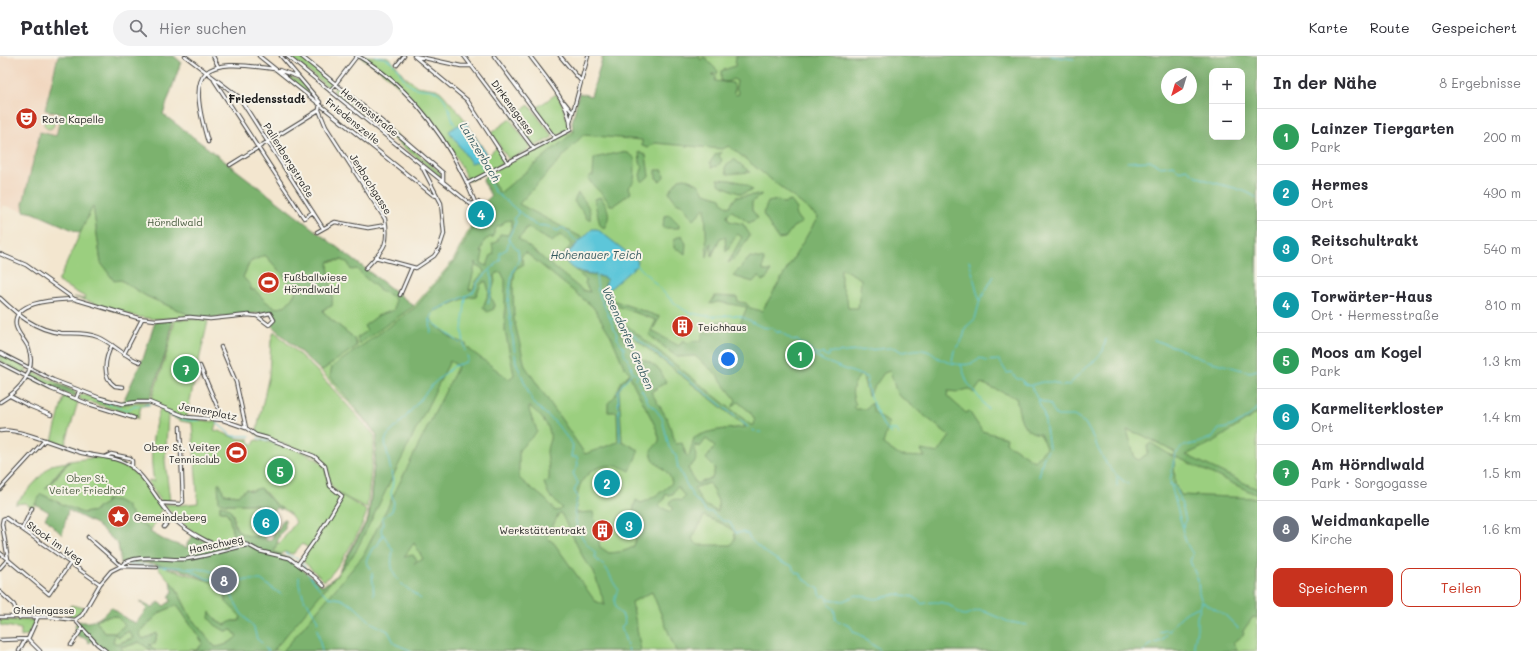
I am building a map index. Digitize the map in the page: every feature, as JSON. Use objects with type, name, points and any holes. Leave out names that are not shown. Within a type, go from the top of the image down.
[{"type":"street","name":"Pallenbergstraße","points":[[185,56],[239,97],[269,141],[323,228]]},
{"type":"street","points":[[213,56],[218,66]]},
{"type":"street","name":"Friedenszeile","points":[[259,56],[433,195],[437,196]]},
{"type":"street","points":[[230,165],[319,110],[320,105],[281,56]]},
{"type":"street","name":"Hermesstraße","points":[[287,56],[471,204]]},
{"type":"street","name":"Hermesstraße","points":[[301,56],[443,173],[443,181]]},
{"type":"street","points":[[330,91],[357,56],[382,72],[425,116],[451,149],[468,182],[476,202],[480,202],[480,207],[475,207],[471,204]]},
{"type":"street","points":[[397,65],[404,56]]},
{"type":"street","points":[[414,56],[467,100],[508,162]]},
{"type":"street","points":[[414,56],[461,66],[471,66]]},
{"type":"street","name":"Dirkensgasse","points":[[464,56],[534,149]]},
{"type":"street","points":[[494,56],[555,138]]},
{"type":"street","points":[[530,56],[563,101],[573,112]]},
{"type":"street","points":[[560,56],[581,81]]},
{"type":"street","points":[[468,182],[570,130],[570,124],[588,56]]},
{"type":"street","points":[[208,142],[200,113],[198,96],[199,85],[206,72],[218,66],[246,65],[275,69],[298,77]]},
{"type":"street","points":[[212,77],[304,218],[313,212]]},
{"type":"street","points":[[563,101],[570,124]]},
{"type":"street","name":"Jenbachgasse","points":[[319,110],[326,127],[385,219],[387,239],[384,247],[365,269]]},
{"type":"street","points":[[375,257],[412,267],[420,266],[434,256],[442,242],[444,234],[441,203],[420,167],[420,163]]},
{"type":"street","points":[[471,204],[476,202]]},
{"type":"street","points":[[317,232],[335,222],[368,228],[386,225]]},
{"type":"street","points":[[0,254],[26,265],[74,299],[142,319],[165,320],[257,316],[270,313],[274,320],[268,325],[257,316]]},
{"type":"street","points":[[400,295],[412,267]]},
{"type":"street","points":[[0,298],[18,315],[33,325],[46,330],[61,333],[88,334],[98,337],[124,354],[140,362]]},
{"type":"street","points":[[0,402],[10,396],[26,377],[30,369],[30,354],[16,325],[18,315],[25,308],[39,302],[74,299]]},
{"type":"street","points":[[124,354],[142,319]]},
{"type":"street","points":[[112,345],[106,363],[107,377],[112,385],[123,387]]},
{"type":"street","points":[[221,347],[236,382],[246,428]]},
{"type":"street","points":[[0,353],[30,369],[79,391],[76,399]]},
{"type":"street","points":[[0,363],[26,377],[76,399],[134,418]]},
{"type":"street","points":[[200,366],[223,420]]},
{"type":"street","name":"Jennerplatz","points":[[79,391],[122,404],[149,402],[187,417],[223,420],[246,428],[256,435],[317,458],[325,466],[330,486],[342,496],[321,532],[298,564]]},
{"type":"street","points":[[10,396],[51,415]]},
{"type":"street","points":[[161,503],[181,504],[183,502],[180,427]]},
{"type":"street","points":[[0,431],[8,431],[45,440],[82,453],[105,457],[132,468],[147,483],[172,517],[191,532],[214,545],[240,543],[248,545]]},
{"type":"street","points":[[0,489],[45,440]]},
{"type":"street","points":[[105,457],[111,454],[130,458],[132,461],[132,468]]},
{"type":"street","points":[[22,528],[32,508]]},
{"type":"street","points":[[164,527],[172,517]]},
{"type":"street","name":"Stock im Weg","points":[[8,559],[2,524],[6,518],[100,584]]},
{"type":"street","points":[[88,537],[122,564],[158,568]]},
{"type":"street","name":"Hanschweg","points":[[122,564],[130,560],[154,558],[187,559],[248,545],[268,554],[284,556],[298,564],[324,586]]},
{"type":"street","points":[[0,553],[49,594],[70,562]]},
{"type":"street","points":[[0,568],[8,559]]},
{"type":"street","name":"Ghelengasse","points":[[0,618],[38,617],[75,620],[82,615],[107,574],[122,564]]},
{"type":"street","points":[[0,592],[14,605],[19,618]]},
{"type":"street","points":[[19,651],[38,617]]},
{"type":"street","points":[[75,620],[106,651]]},
{"type":"street","points":[[71,645],[82,628]]},
{"type":"street","points":[[0,640],[27,639],[40,651]]},
{"type":"shaded area","points":[[0,56],[58,56],[45,110],[61,114],[55,136],[40,132],[23,204],[24,211],[2,205],[1,218],[3,233],[0,249]]},
{"type":"green space","name":"Hörndlwald","points":[[58,56],[174,56],[181,62],[163,114],[414,306],[359,344],[357,338],[367,331],[364,326],[379,315],[394,310],[395,300],[392,296],[384,293],[365,278],[357,269],[351,270],[348,263],[342,260],[329,261],[328,269],[332,306],[324,309],[323,311],[328,317],[353,337],[357,346],[321,371],[272,326],[276,319],[273,313],[269,312],[215,318],[194,317],[146,296],[121,280],[114,281],[101,263],[93,206],[80,233],[34,213],[24,211],[23,204],[40,132],[56,136],[61,114],[45,110]],"holes":[[[265,255],[296,292],[290,300],[280,308],[276,308],[266,302],[255,290],[251,290],[251,286],[243,277],[250,262]]]},
{"type":"green space","points":[[289,56],[299,56],[334,85],[329,88]]},
{"type":"green space","points":[[359,56],[388,57],[404,76],[417,86],[436,89],[441,92],[462,116],[488,156],[497,147],[505,161],[504,163],[469,181],[450,147],[408,94],[384,73]]},
{"type":"green space","points":[[603,56],[995,56],[1161,97],[1161,104],[1194,104],[1209,131],[1209,140],[1245,140],[1245,128],[1257,93],[1257,651],[229,651],[293,608],[336,576],[368,518],[377,435],[321,371],[357,345],[353,337],[328,317],[323,311],[332,298],[327,262],[352,259],[414,306],[453,261],[476,216],[484,206],[500,193],[488,174],[573,130],[574,132],[586,119]]},
{"type":"green space","points":[[603,56],[698,56],[701,60],[704,57],[718,71],[717,74],[712,74],[716,77],[715,81],[733,83],[735,89],[734,93],[736,95],[739,94],[736,87],[737,81],[733,79],[727,82],[721,81],[721,71],[735,66],[736,56],[1257,56],[1257,413],[1215,441],[1186,455],[1257,489],[1257,495],[1174,456],[1175,484],[1181,495],[1257,498],[1257,618],[1253,617],[1243,631],[1244,635],[1233,643],[1238,651],[676,651],[652,592],[632,602],[641,651],[283,651],[363,556],[458,366],[450,361],[355,553],[338,573],[369,518],[377,435],[330,376],[332,367],[416,307],[455,261],[471,231],[474,222],[481,226],[485,225],[485,219],[490,220],[494,216],[484,207],[483,204],[491,196],[483,181],[484,177],[488,174],[500,193],[574,132],[572,123],[579,93],[591,96]],"holes":[[[583,135],[642,140],[642,146],[648,148],[655,143],[722,149],[729,146],[818,217],[762,311],[750,308],[746,303],[738,302],[737,297],[715,296],[710,304],[718,302],[747,307],[740,324],[718,321],[714,333],[704,332],[701,341],[693,341],[688,343],[683,340],[679,346],[652,331],[660,317],[604,297],[608,292],[605,293],[603,291],[607,280],[605,278],[585,274],[570,265],[586,280],[585,283],[590,292],[582,290],[518,238],[523,234],[527,227],[552,242],[560,235],[572,244],[561,257],[566,262],[565,255],[583,238],[519,204]],[[511,220],[512,226],[508,235],[500,234],[497,242],[492,244],[494,254],[491,255],[487,266],[481,263],[483,253],[481,252],[484,241],[490,237],[492,238],[497,226],[501,226],[505,221]],[[525,252],[593,307],[611,336],[624,367],[630,373],[621,382],[615,396],[608,403],[608,412],[617,412],[618,442],[585,454],[525,366],[514,319],[513,287],[515,269],[524,264],[521,257]],[[476,262],[477,267],[481,267],[484,272],[476,281],[473,289],[469,290]],[[841,268],[861,279],[858,308],[848,308],[847,298],[841,284]],[[501,272],[505,280],[505,331],[514,375],[509,379],[470,350],[465,343],[453,339],[435,325],[431,319],[433,312],[468,297],[476,296],[481,284],[486,281],[489,292],[483,307],[487,312],[494,309],[494,302],[490,297],[495,281],[494,277],[497,273]],[[603,301],[656,320],[649,335],[677,357],[695,356],[716,374],[736,400],[732,408],[738,402],[750,412],[755,420],[754,425],[751,425],[605,308]],[[618,325],[746,427],[712,431],[694,438],[689,456],[687,457],[682,443],[676,444],[667,418],[651,392],[666,382],[660,370],[649,362],[636,357],[616,327]],[[890,371],[897,394],[950,436],[938,453],[921,450],[925,457],[900,456],[883,444],[889,423],[874,412],[872,403],[865,409],[855,409],[853,407],[856,405],[853,396],[853,389],[860,375],[863,377],[868,396],[884,373]],[[630,375],[659,436],[659,441],[651,451],[652,457],[658,465],[668,473],[672,483],[665,489],[641,503],[636,500],[634,505],[636,534],[634,546],[625,551],[609,553],[600,547],[593,512],[576,513],[577,498],[581,483],[590,472],[603,466],[617,466],[630,471],[639,450],[622,441],[619,390]],[[981,383],[1016,398],[1022,422],[1028,430],[1033,433],[1040,434],[1046,448],[1034,461],[1011,447],[1006,442],[1007,438],[982,431],[969,411],[966,413],[947,396],[948,391],[958,392],[968,389],[974,393]],[[529,406],[540,416],[549,429],[550,439],[547,452],[549,480],[544,483],[549,495],[562,508],[560,510],[555,511],[543,497],[519,478],[519,450],[537,432]],[[1127,430],[1142,435],[1175,452],[1172,456],[1151,443],[1147,446],[1148,453],[1139,460],[1135,458]],[[706,439],[715,446],[706,459],[715,468],[712,478],[696,484],[688,468],[696,461],[695,445],[700,447]],[[709,483],[718,501],[718,512],[703,504],[694,488]],[[678,487],[685,497],[681,501],[675,499],[670,501],[669,504],[673,507],[671,512],[660,507],[659,504],[664,500],[666,493],[668,495],[673,494],[674,490]],[[559,513],[561,513],[586,563],[593,570],[605,605],[595,601],[554,543],[547,538]],[[704,516],[721,523],[734,531],[735,538],[731,545],[698,545],[692,539]],[[414,543],[423,559],[414,564],[417,560],[413,555],[404,557]]]},
{"type":"green space","points":[[285,75],[301,81],[313,96],[312,97]]},
{"type":"green space","points":[[336,86],[440,172],[442,177],[333,91]]},
{"type":"green space","points":[[556,94],[561,101],[569,126],[567,130],[556,136],[535,109]]},
{"type":"green space","points":[[529,105],[553,137],[534,147],[512,117]]},
{"type":"green space","points":[[47,119],[51,119],[54,124],[51,129],[47,129],[44,126],[44,122]]},
{"type":"green space","points":[[510,119],[531,148],[509,160],[491,133]]},
{"type":"green space","points":[[621,152],[628,153],[635,158],[635,174],[632,184],[629,187],[631,193],[614,205],[610,205],[588,178],[591,175],[593,176],[594,158]]},
{"type":"green space","points":[[639,152],[646,155],[649,176],[642,182],[640,175],[643,166],[640,163]]},
{"type":"green space","points":[[722,152],[719,156],[722,160],[718,166],[712,167],[710,162],[716,154]]},
{"type":"green space","points":[[734,159],[750,172],[727,174],[725,167]]},
{"type":"green space","points":[[656,170],[663,170],[664,177],[660,181],[656,178]]},
{"type":"green space","points":[[685,178],[698,184],[705,193],[721,198],[723,203],[729,207],[736,197],[762,194],[752,202],[752,210],[758,218],[749,223],[732,211],[727,215],[729,221],[743,224],[750,235],[736,257],[728,263],[742,237],[737,234],[726,252],[725,237],[720,238],[712,256],[711,243],[707,257],[705,207],[693,220],[683,205],[676,202],[669,192],[679,179]]},
{"type":"green space","points":[[717,179],[741,182],[752,190],[741,194],[720,185]]},
{"type":"green space","points":[[578,193],[589,209],[590,220],[587,219],[574,201]]},
{"type":"green space","points":[[601,197],[608,212],[608,219],[604,228],[600,225],[594,199]]},
{"type":"green space","points":[[778,200],[783,203],[791,201],[797,209],[795,214],[802,223],[793,227],[785,238],[778,239],[763,214],[768,202]]},
{"type":"green space","points":[[93,205],[101,263],[121,280],[146,296],[194,317],[155,319],[138,317],[74,297],[84,299],[85,297],[58,282]]},
{"type":"green space","points":[[670,215],[679,224],[679,228],[663,228],[664,216]]},
{"type":"green space","points":[[682,235],[686,244],[685,254],[674,248],[674,239]]},
{"type":"green space","points":[[265,255],[296,291],[291,301],[281,308],[274,308],[268,305],[256,295],[243,277],[250,262]]},
{"type":"green space","points":[[750,257],[764,259],[763,271],[771,271],[767,278],[762,281],[758,276],[753,282],[733,276]]},
{"type":"green space","points":[[192,319],[208,321],[186,418],[217,422],[214,430],[234,437],[249,439],[249,442],[253,445],[256,440],[263,441],[292,448],[311,456],[323,465],[329,484],[333,490],[367,511],[361,527],[343,559],[330,576],[324,581],[303,561],[309,548],[302,544],[293,554],[284,552],[281,554],[274,552],[276,543],[280,543],[296,522],[289,513],[274,503],[266,493],[246,489],[239,495],[223,494],[226,504],[257,504],[249,523],[254,523],[259,537],[247,536],[240,532],[237,529],[233,514],[220,505],[220,511],[225,511],[229,516],[234,540],[212,542],[201,537],[186,526],[167,508],[164,504],[181,505],[198,503],[192,423],[181,421],[168,415],[165,461],[170,501],[162,502],[148,482],[151,480],[154,482],[152,472],[152,443],[155,425],[161,406],[151,401],[168,349],[175,320]]},
{"type":"green space","points":[[173,320],[167,349],[149,401],[137,400],[122,404],[144,356],[155,322]]},
{"type":"green space","points":[[274,331],[315,369],[375,436],[367,508],[335,490],[329,482],[323,463],[314,455],[256,434],[269,375],[271,340]]},
{"type":"green space","points":[[0,353],[26,368],[27,372],[23,374],[0,361]]},
{"type":"green space","points":[[30,372],[36,373],[75,391],[77,395],[73,397],[31,378],[29,375]]},
{"type":"green space","points":[[58,385],[71,390],[75,394],[72,396],[52,387]]},
{"type":"green space","points":[[81,394],[120,405],[139,402],[149,403],[149,405],[141,406],[138,419],[131,412],[129,414],[79,399]]},
{"type":"green space","points":[[64,396],[78,402],[65,445],[52,441]]},
{"type":"green space","name":"Ober St. Veiter Friedhof","points":[[97,457],[118,462],[127,467],[150,489],[162,508],[151,530],[137,523],[106,500],[106,503],[96,509],[96,511],[83,513],[41,494],[33,508],[25,503],[15,504],[51,465],[67,462],[47,488],[70,461]]},
{"type":"green space","points":[[70,461],[47,488],[45,489],[67,462]]},
{"type":"green space","points":[[218,483],[220,483],[224,494],[238,495],[246,489],[251,491],[260,488],[274,503],[282,508],[281,510],[276,507],[275,510],[266,510],[258,516],[263,520],[261,530],[267,541],[272,539],[274,532],[279,529],[283,519],[285,519],[285,529],[280,534],[274,552],[288,558],[323,586],[333,579],[273,651],[192,651],[197,650],[203,643],[177,605],[161,612],[139,633],[143,639],[157,633],[155,644],[149,645],[156,651],[152,651],[139,642],[128,646],[121,646],[123,651],[105,651],[92,641],[89,643],[87,639],[78,636],[75,625],[79,621],[88,622],[97,619],[111,607],[128,620],[136,623],[147,609],[140,602],[152,608],[159,602],[164,606],[171,601],[169,597],[173,591],[170,582],[176,588],[191,618],[215,647],[227,644],[237,636],[232,630],[225,631],[215,625],[209,618],[210,612],[218,622],[225,625],[232,621],[239,621],[241,617],[226,602],[223,589],[213,583],[188,572],[174,568],[146,563],[121,563],[118,544],[96,524],[68,510],[62,535],[45,518],[49,512],[35,504],[41,494],[83,513],[96,511],[96,509],[106,503],[106,500],[116,500],[127,506],[133,515],[131,518],[151,530],[150,532],[164,540],[187,548],[187,544],[193,535],[206,542],[234,540],[229,516],[225,511],[220,511],[220,505],[227,507],[231,511],[235,527],[239,532],[258,537],[254,523],[249,523],[257,504],[226,504],[219,502]],"holes":[[[116,616],[125,625],[115,633],[105,633],[96,621],[104,617]],[[129,631],[133,638],[118,644],[113,642],[115,634],[119,637]]]},
{"type":"green space","points":[[155,564],[212,582],[223,589],[226,602],[241,617],[239,621],[232,621],[225,625],[218,622],[225,631],[232,630],[237,636],[227,644],[215,647],[191,618],[176,588]]},
{"type":"green space","points":[[71,605],[84,608],[79,615],[70,617]]},
{"type":"green space","points":[[177,605],[203,643],[197,650],[156,651],[149,645],[155,644],[157,634],[143,639],[139,633],[161,612]]},
{"type":"green space","points":[[116,616],[126,625],[115,633],[105,633],[96,621],[104,617]]},
{"type":"green space","points":[[0,620],[35,620],[28,635],[21,637],[21,629],[0,625]]},
{"type":"green space","points":[[129,631],[134,637],[117,644],[113,642],[115,633],[119,637]]},
{"type":"green space","points":[[140,642],[152,651],[123,651],[120,646],[128,646]]},
{"type":"water","points":[[465,121],[486,154],[478,161],[471,163],[449,131]]},
{"type":"water","name":"Hohenauer Teich","points":[[592,229],[597,229],[638,261],[637,265],[605,293],[603,291],[607,280],[597,275],[584,273],[572,268],[567,264],[564,257]]},
{"type":"waterway","name":"Lainzerbach","points":[[375,56],[389,60],[411,86],[418,89],[433,90],[440,94],[447,105],[456,127]]},
{"type":"waterway","points":[[1050,56],[1074,59]]},
{"type":"waterway","name":"Lainzerbach","points":[[477,160],[485,173]]},
{"type":"waterway","points":[[1127,162],[1151,161],[1161,167],[1174,165],[1178,171],[1187,169],[1203,179],[1249,193],[1257,198]]},
{"type":"waterway","name":"Lainzerbach","points":[[486,175],[494,191],[535,225],[547,226],[558,231],[561,228],[564,228],[578,243]]},
{"type":"waterway","points":[[517,211],[518,214],[514,218],[516,222],[508,239],[518,250],[519,259],[512,274],[508,302],[516,362],[533,403],[555,422],[573,445],[571,457],[577,457],[578,466],[573,473],[578,483],[574,491],[578,497],[575,519],[581,535],[595,552],[596,559],[607,569],[618,589],[615,606],[622,614],[625,623],[621,627],[629,651]]},
{"type":"waterway","points":[[431,333],[430,320],[434,311],[474,291],[477,283],[500,260],[500,253],[507,249],[509,241]]},
{"type":"waterway","points":[[969,261],[980,300]]},
{"type":"waterway","name":"Lainzerbach","points":[[637,265],[678,306],[691,313],[704,316],[732,315],[743,317],[763,327],[772,328],[778,333],[779,331],[794,341],[797,340],[801,344],[805,344],[807,348],[819,355],[823,353],[824,356],[829,356],[829,352],[835,353],[895,348],[902,352],[924,350],[944,361],[955,364],[971,364],[980,358],[985,361],[999,360],[1007,373],[1011,372],[1017,379],[1021,379],[1025,384],[1031,386]]},
{"type":"waterway","points":[[488,304],[492,285],[491,271]]},
{"type":"waterway","name":"Vösendorfer Graben","points":[[596,275],[598,292],[616,332],[617,338],[624,348],[624,354],[631,365],[632,371],[638,376],[636,379],[649,404],[653,406],[662,418],[669,447],[676,456],[678,468],[693,497],[706,512],[711,512],[723,521],[729,521],[736,533],[743,532],[748,534],[757,546],[774,558],[792,566],[793,570],[801,574],[802,578],[819,589],[821,597],[825,595],[828,599],[829,605],[834,609],[836,620],[850,626],[854,632],[862,636],[880,651]]},
{"type":"waterway","points":[[952,361],[954,351],[963,338],[966,327],[975,319],[980,300],[994,276]]},
{"type":"waterway","points":[[465,351],[462,330],[466,296]]},
{"type":"waterway","points":[[608,315],[672,366]]},
{"type":"waterway","points":[[430,320],[460,343]]},
{"type":"waterway","points":[[1032,385],[1042,382],[1052,382],[1062,386],[1069,385],[1103,351],[1106,339]]},
{"type":"waterway","points":[[1154,340],[1178,348],[1201,359],[1250,372],[1257,370]]},
{"type":"waterway","points":[[808,349],[812,354],[824,361],[868,378],[867,386],[870,396]]},
{"type":"waterway","points":[[421,599],[402,584],[394,574],[392,567],[393,550],[381,531],[383,523],[382,518],[392,511],[394,503],[391,494],[393,481],[385,442],[387,436],[404,419],[433,384],[454,366],[466,362],[468,359],[467,355]]},
{"type":"waterway","points":[[961,365],[967,382],[988,409]]},
{"type":"waterway","points":[[677,370],[748,427]]},
{"type":"waterway","points":[[620,441],[618,390],[631,374]]},
{"type":"waterway","name":"Lainzerbach","points":[[1031,386],[1038,400],[1050,404],[1057,416],[1074,416],[1085,423],[1094,439]]},
{"type":"waterway","points":[[95,399],[127,410]]},
{"type":"waterway","points":[[1038,400],[1044,415],[1049,448]]},
{"type":"waterway","points":[[872,401],[883,425],[891,434]]},
{"type":"waterway","points":[[129,409],[132,407],[150,404]]},
{"type":"waterway","points":[[1182,526],[1170,481],[1175,455],[1183,446],[1198,443],[1213,437],[1219,429],[1223,429],[1240,422],[1251,415],[1257,408]]},
{"type":"waterway","points":[[165,411],[181,419],[200,420]]},
{"type":"waterway","points":[[217,423],[232,436],[250,436]]},
{"type":"waterway","points":[[888,430],[896,430],[899,434]]},
{"type":"waterway","points":[[258,438],[267,440]]},
{"type":"waterway","points":[[268,440],[282,445]]},
{"type":"waterway","name":"Lainzerbach","points":[[1095,441],[1108,466],[1128,484]]},
{"type":"waterway","points":[[1039,477],[1043,459],[1048,450]]},
{"type":"waterway","points":[[1117,477],[1117,486]]},
{"type":"waterway","points":[[1170,484],[1177,491],[1179,501],[1181,502],[1186,521],[1182,528],[1186,542],[1193,554],[1190,561],[1198,580],[1199,593],[1202,602],[1197,617],[1197,629],[1194,645],[1196,651]]},
{"type":"waterway","points":[[371,569],[366,561],[372,549],[377,546],[383,535]]},
{"type":"waterway","points":[[285,553],[289,555]]},
{"type":"waterway","points":[[295,558],[299,560]]},
{"type":"waterway","points":[[301,562],[306,569]]},
{"type":"waterway","points":[[126,564],[153,566]]},
{"type":"waterway","points":[[158,566],[187,568],[207,579],[215,579],[221,582],[230,593],[241,613],[254,628],[257,639],[262,643]]},
{"type":"waterway","points":[[188,568],[208,570],[233,580],[261,580],[282,595]]},
{"type":"waterway","points":[[307,573],[320,589]]},
{"type":"waterway","points":[[372,573],[374,595]]},
{"type":"waterway","points":[[299,577],[299,585],[305,601]]},
{"type":"waterway","points":[[322,591],[329,597],[341,599],[355,607],[372,623],[388,631],[395,644],[412,651]]},
{"type":"waterway","points":[[854,596],[857,595],[876,599],[897,594],[914,597],[922,604],[934,602],[949,605],[963,615],[983,611],[1009,622]]},
{"type":"waterway","points":[[829,599],[843,601],[852,597]]},
{"type":"waterway","points":[[307,602],[318,621],[317,623]]},
{"type":"waterway","points":[[1203,602],[1225,615],[1238,628]]},
{"type":"waterway","points":[[1143,651],[1150,645],[1163,640],[1174,624],[1182,616],[1199,607]]},
{"type":"waterway","points":[[1010,622],[1027,625]]},
{"type":"waterway","points":[[317,629],[322,651]]},
{"type":"waterway","points":[[1159,632],[1168,630]]},
{"type":"waterway","points":[[265,648],[269,651]]},
{"type":"place","name":"Rote Kapelle","points":[[27,119]]},
{"type":"place","name":"Torwärter-Haus","points":[[481,214]]},
{"type":"place","name":"Fußballwiese Hörndlwald","points":[[269,283]]},
{"type":"place","name":"Teichhaus","points":[[683,327]]},
{"type":"place","name":"Lainzer Tiergarten","points":[[800,355]]},
{"type":"place","name":"Am Hörndlwald","points":[[186,369]]},
{"type":"place","name":"Ober St. Veiter Tennisclub","points":[[236,453]]},
{"type":"place","name":"Moos am Kogel","points":[[280,471]]},
{"type":"place","name":"Hermes","points":[[607,483]]},
{"type":"place","name":"Gemeindeberg","points":[[119,517]]},
{"type":"place","name":"Karmeliterkloster","points":[[266,522]]},
{"type":"place","name":"Reitschultrakt","points":[[629,525]]},
{"type":"place","name":"Werkstättentrakt","points":[[602,530]]},
{"type":"place","name":"Weidmankapelle","points":[[224,580]]},
{"type":"district","name":"Friedensstadt","points":[[267,99]]}]
